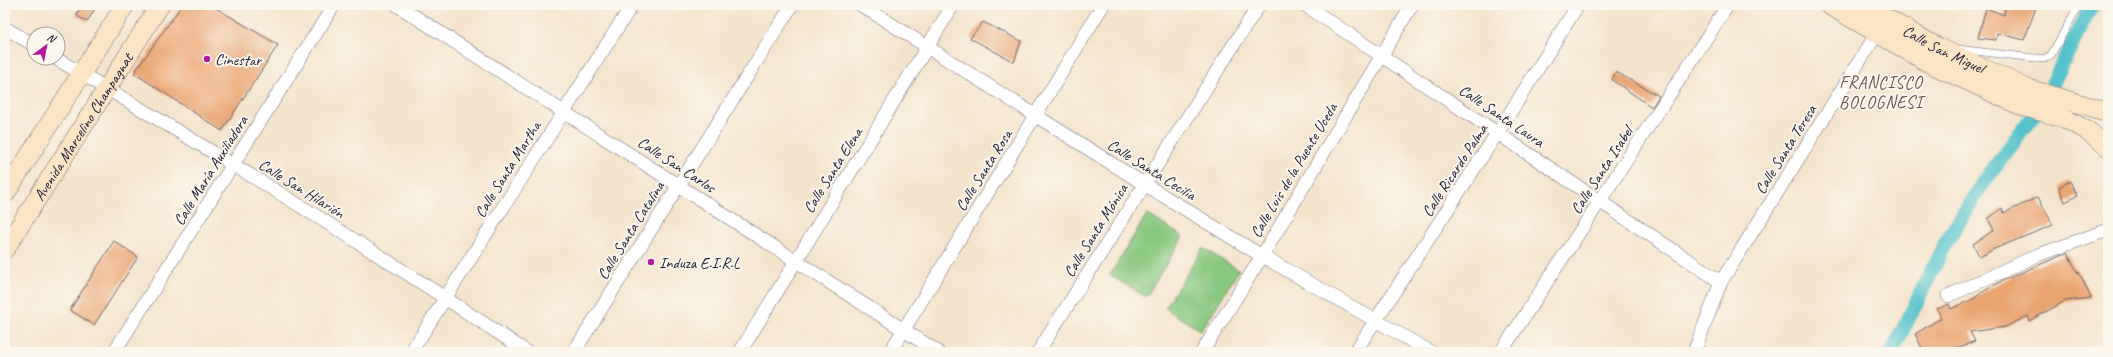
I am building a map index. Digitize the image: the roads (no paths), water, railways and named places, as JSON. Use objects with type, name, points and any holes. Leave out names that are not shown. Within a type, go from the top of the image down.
[{"type":"street","name":"Avenida Marcelino Champagnat","points":[[5,194],[125,5]]},
{"type":"street","name":"Avenida Marcelino Champagnat","points":[[5,249],[160,5]]},
{"type":"street","name":"Calle María Auxiliadora","points":[[114,352],[234,165],[334,5]]},
{"type":"street","name":"Calle San Carlos","points":[[397,5],[938,352]]},
{"type":"street","name":"Calle Santa Martha","points":[[411,352],[632,5]]},
{"type":"street","name":"Calle Santa Catalina","points":[[574,352],[792,5]]},
{"type":"street","name":"Calle Santa Cecilia","points":[[861,5],[1036,117],[1262,256],[1431,352]]},
{"type":"street","name":"Calle Santa Elena","points":[[740,352],[953,5]]},
{"type":"street","name":"Calle Santa Rosa","points":[[890,352],[1036,117],[1103,5]]},
{"type":"street","name":"Calle Santa Mónica","points":[[1038,352],[1258,5]]},
{"type":"street","name":"Calle Santa Laura","points":[[1305,5],[1498,132],[1721,282]]},
{"type":"street","name":"Calle Luis de la Puente Uceda","points":[[1202,352],[1262,256],[1412,5]]},
{"type":"street","name":"Calle Ricardo Palma","points":[[1356,352],[1578,5]]},
{"type":"street","name":"Calle Santa Isabel","points":[[1501,352],[1728,5]]},
{"type":"street","name":"Calle San Miguel","points":[[1829,5],[1882,27],[1937,47],[2023,96]]},
{"type":"street","name":"Calle San Miguel","points":[[1863,5],[1882,27],[1929,64],[2023,96]]},
{"type":"street","name":"Calle Santa Teresa","points":[[1694,352],[1721,282],[1882,27]]},
{"type":"street","points":[[5,28],[26,40]]},
{"type":"street","name":"Calle San Hilarión","points":[[66,64],[234,165],[446,298],[527,352]]},
{"type":"street","points":[[2023,96],[2069,100],[2108,112]]},
{"type":"street","points":[[2023,96],[2088,131],[2108,146]]},
{"type":"street","points":[[2087,105],[2108,100]]},
{"type":"street","points":[[1948,296],[2038,254],[2108,230]]},
{"type":"lane","points":[[1937,47],[2044,59],[2051,55],[2079,5]]},
{"type":"waterway","points":[[1892,352],[1946,242],[1981,186],[2044,101],[2091,5]]},
{"type":"place","name":"Cinestar","points":[[207,59]]},
{"type":"place","name":"Induza E.I.R.L","points":[[651,262]]},
{"type":"district","name":"FRANCISCO BOLOGNESI","points":[[1881,92]]}]
